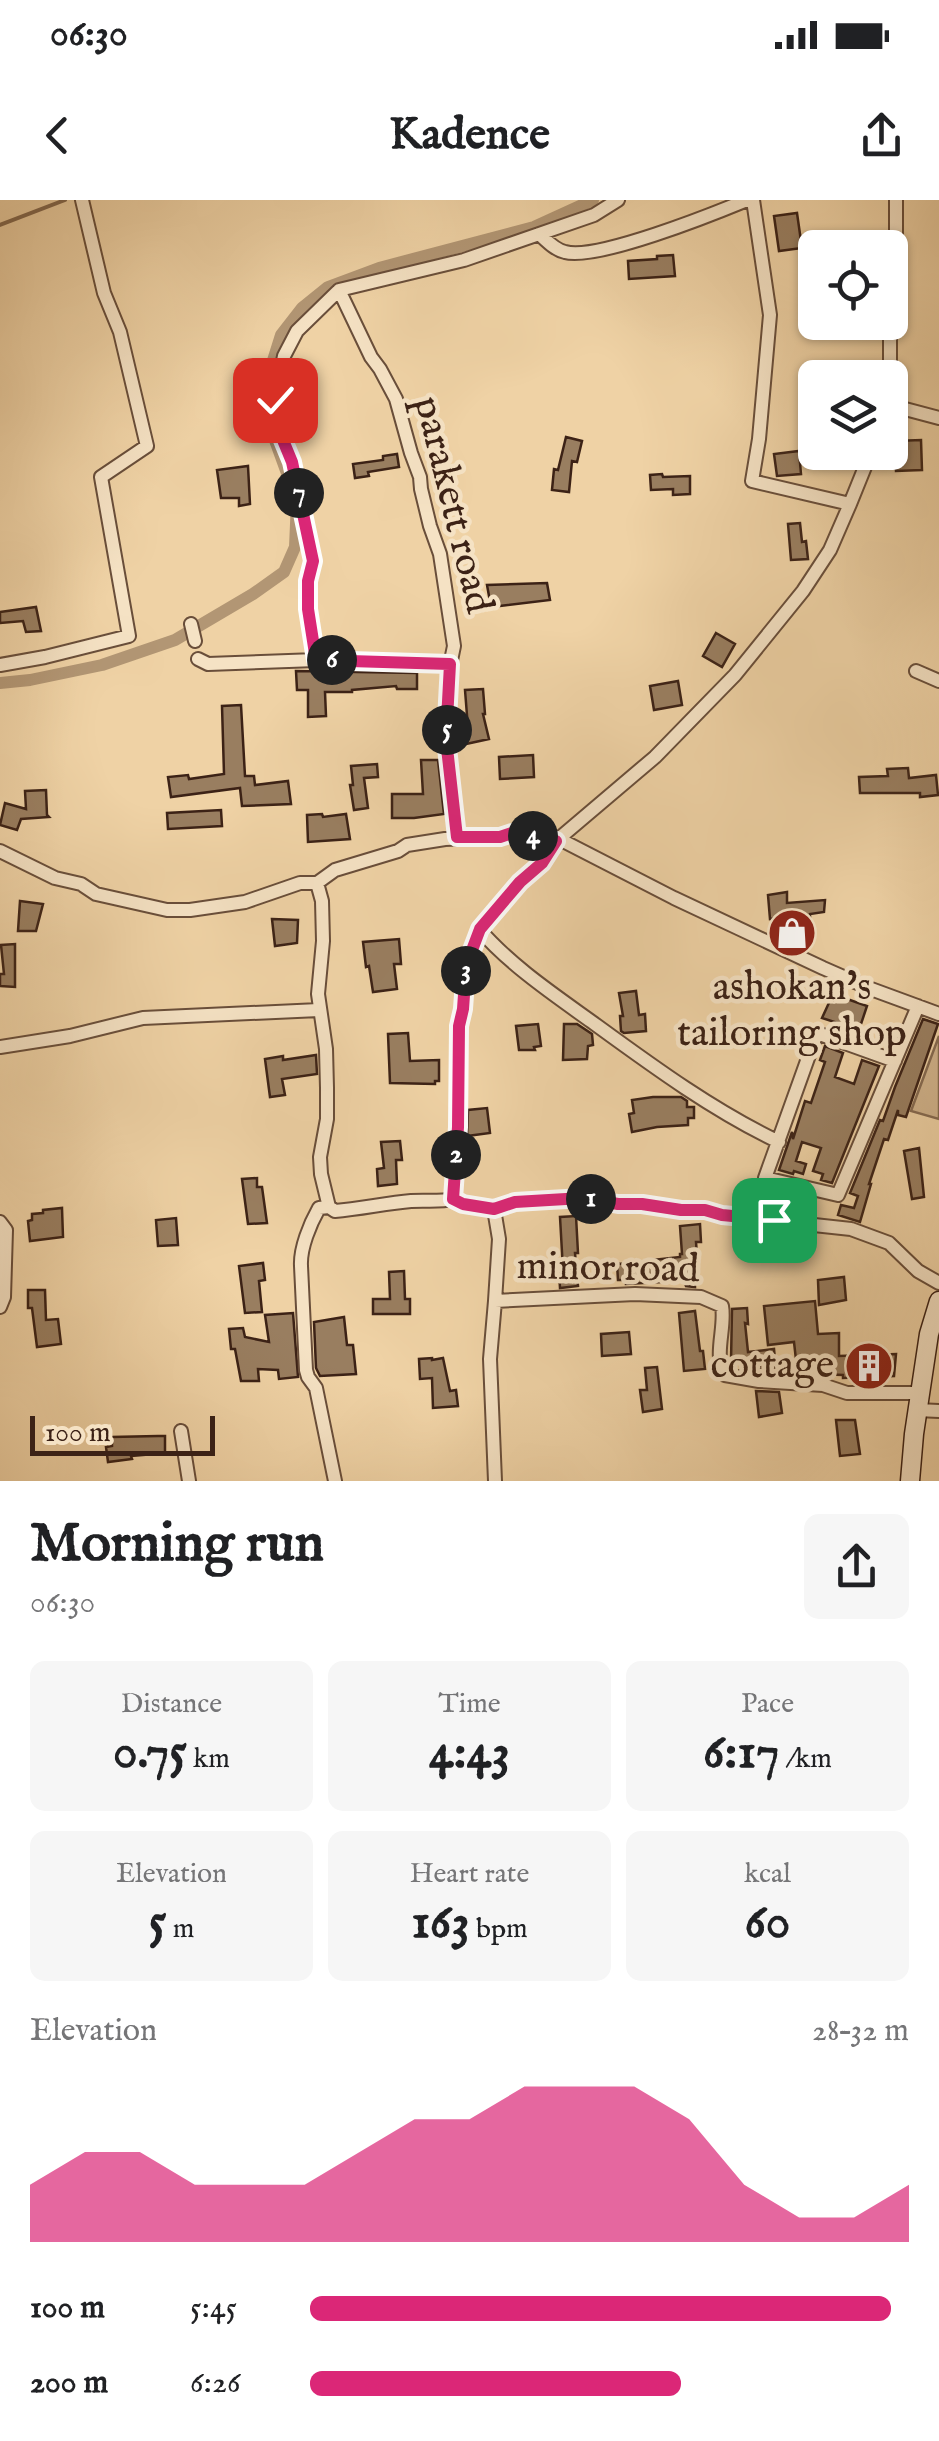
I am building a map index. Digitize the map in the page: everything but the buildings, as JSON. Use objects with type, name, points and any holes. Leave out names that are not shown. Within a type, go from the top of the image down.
[{"type":"main road","points":[[910,1481],[929,1334],[939,1301]]},
{"type":"street","points":[[0,665],[129,636],[101,478],[147,446],[120,332],[104,292],[82,200]]},
{"type":"street","points":[[316,660],[308,609],[313,561],[292,462],[278,428],[275,400],[284,356],[297,331],[338,290],[464,260],[594,215],[618,200]]},
{"type":"street","points":[[539,234],[562,252],[581,254],[750,200],[770,315],[760,439],[752,481],[850,504]]},
{"type":"street","points":[[890,360],[896,200]]},
{"type":"street","name":"parakett road","points":[[338,290],[396,399],[440,554],[454,646],[446,739],[457,837]]},
{"type":"street","points":[[908,410],[939,418]]},
{"type":"street","points":[[453,1199],[459,1026],[466,966],[480,929],[520,882],[542,863],[556,841],[655,757],[734,675],[803,591],[830,550],[864,470]]},
{"type":"street","points":[[191,624],[194,641]]},
{"type":"street","points":[[198,659],[208,664],[316,660],[450,664]]},
{"type":"street","points":[[916,671],[939,681]]},
{"type":"street","points":[[0,851],[96,894],[167,910],[190,910],[245,902],[300,884],[317,883],[335,870],[398,852],[406,846],[457,837],[523,833],[565,842],[823,968],[939,1014]]},
{"type":"street","points":[[317,883],[323,919],[318,976],[327,1088],[320,1157],[328,1207]]},
{"type":"street","points":[[480,929],[535,980],[640,1058],[753,1130],[779,1142]]},
{"type":"street","points":[[895,1061],[817,1033],[765,1178],[838,1194],[895,1061],[918,1006]]},
{"type":"street","points":[[0,1047],[70,1036],[143,1018],[319,1010]]},
{"type":"street","points":[[453,1199],[494,1209],[515,1202],[583,1198],[852,1229],[889,1243],[918,1271],[939,1283]]},
{"type":"street","points":[[335,1481],[316,1388],[306,1370],[300,1257],[319,1208],[335,1211],[453,1199]]},
{"type":"street","name":"minor road","points":[[494,1209],[499,1239],[495,1301],[620,1294],[701,1297],[722,1306],[720,1367],[725,1375],[808,1386],[823,1384],[847,1392],[919,1401]]},
{"type":"street","points":[[0,1222],[6,1230],[4,1296],[0,1308]]},
{"type":"street","points":[[495,1301],[490,1360],[495,1481]]},
{"type":"street","points":[[919,1401],[939,1411]]},
{"type":"street","points":[[181,1431],[189,1481]]},
{"type":"shaded area","points":[[939,1036],[939,1119],[911,1111]]},
{"type":"waterway","points":[[0,225],[65,200]]},
{"type":"waterway","points":[[0,683],[102,665],[175,640],[284,572],[295,547],[297,501],[272,432],[270,370],[281,335],[302,308],[328,287],[379,268],[534,227],[593,200]]},
{"type":"place","name":"ashokan's tailoring shop","points":[[792,933]]},
{"type":"place","name":"cottage","points":[[869,1366]]},
{"type":"route","points":[[275,400],[278,428],[292,462],[313,561],[308,609],[316,660],[450,664],[446,739],[457,837],[523,833],[556,841],[542,863],[520,882],[480,929],[466,966],[459,1026],[453,1199],[494,1209],[515,1202],[583,1198],[774,1220]]}]
